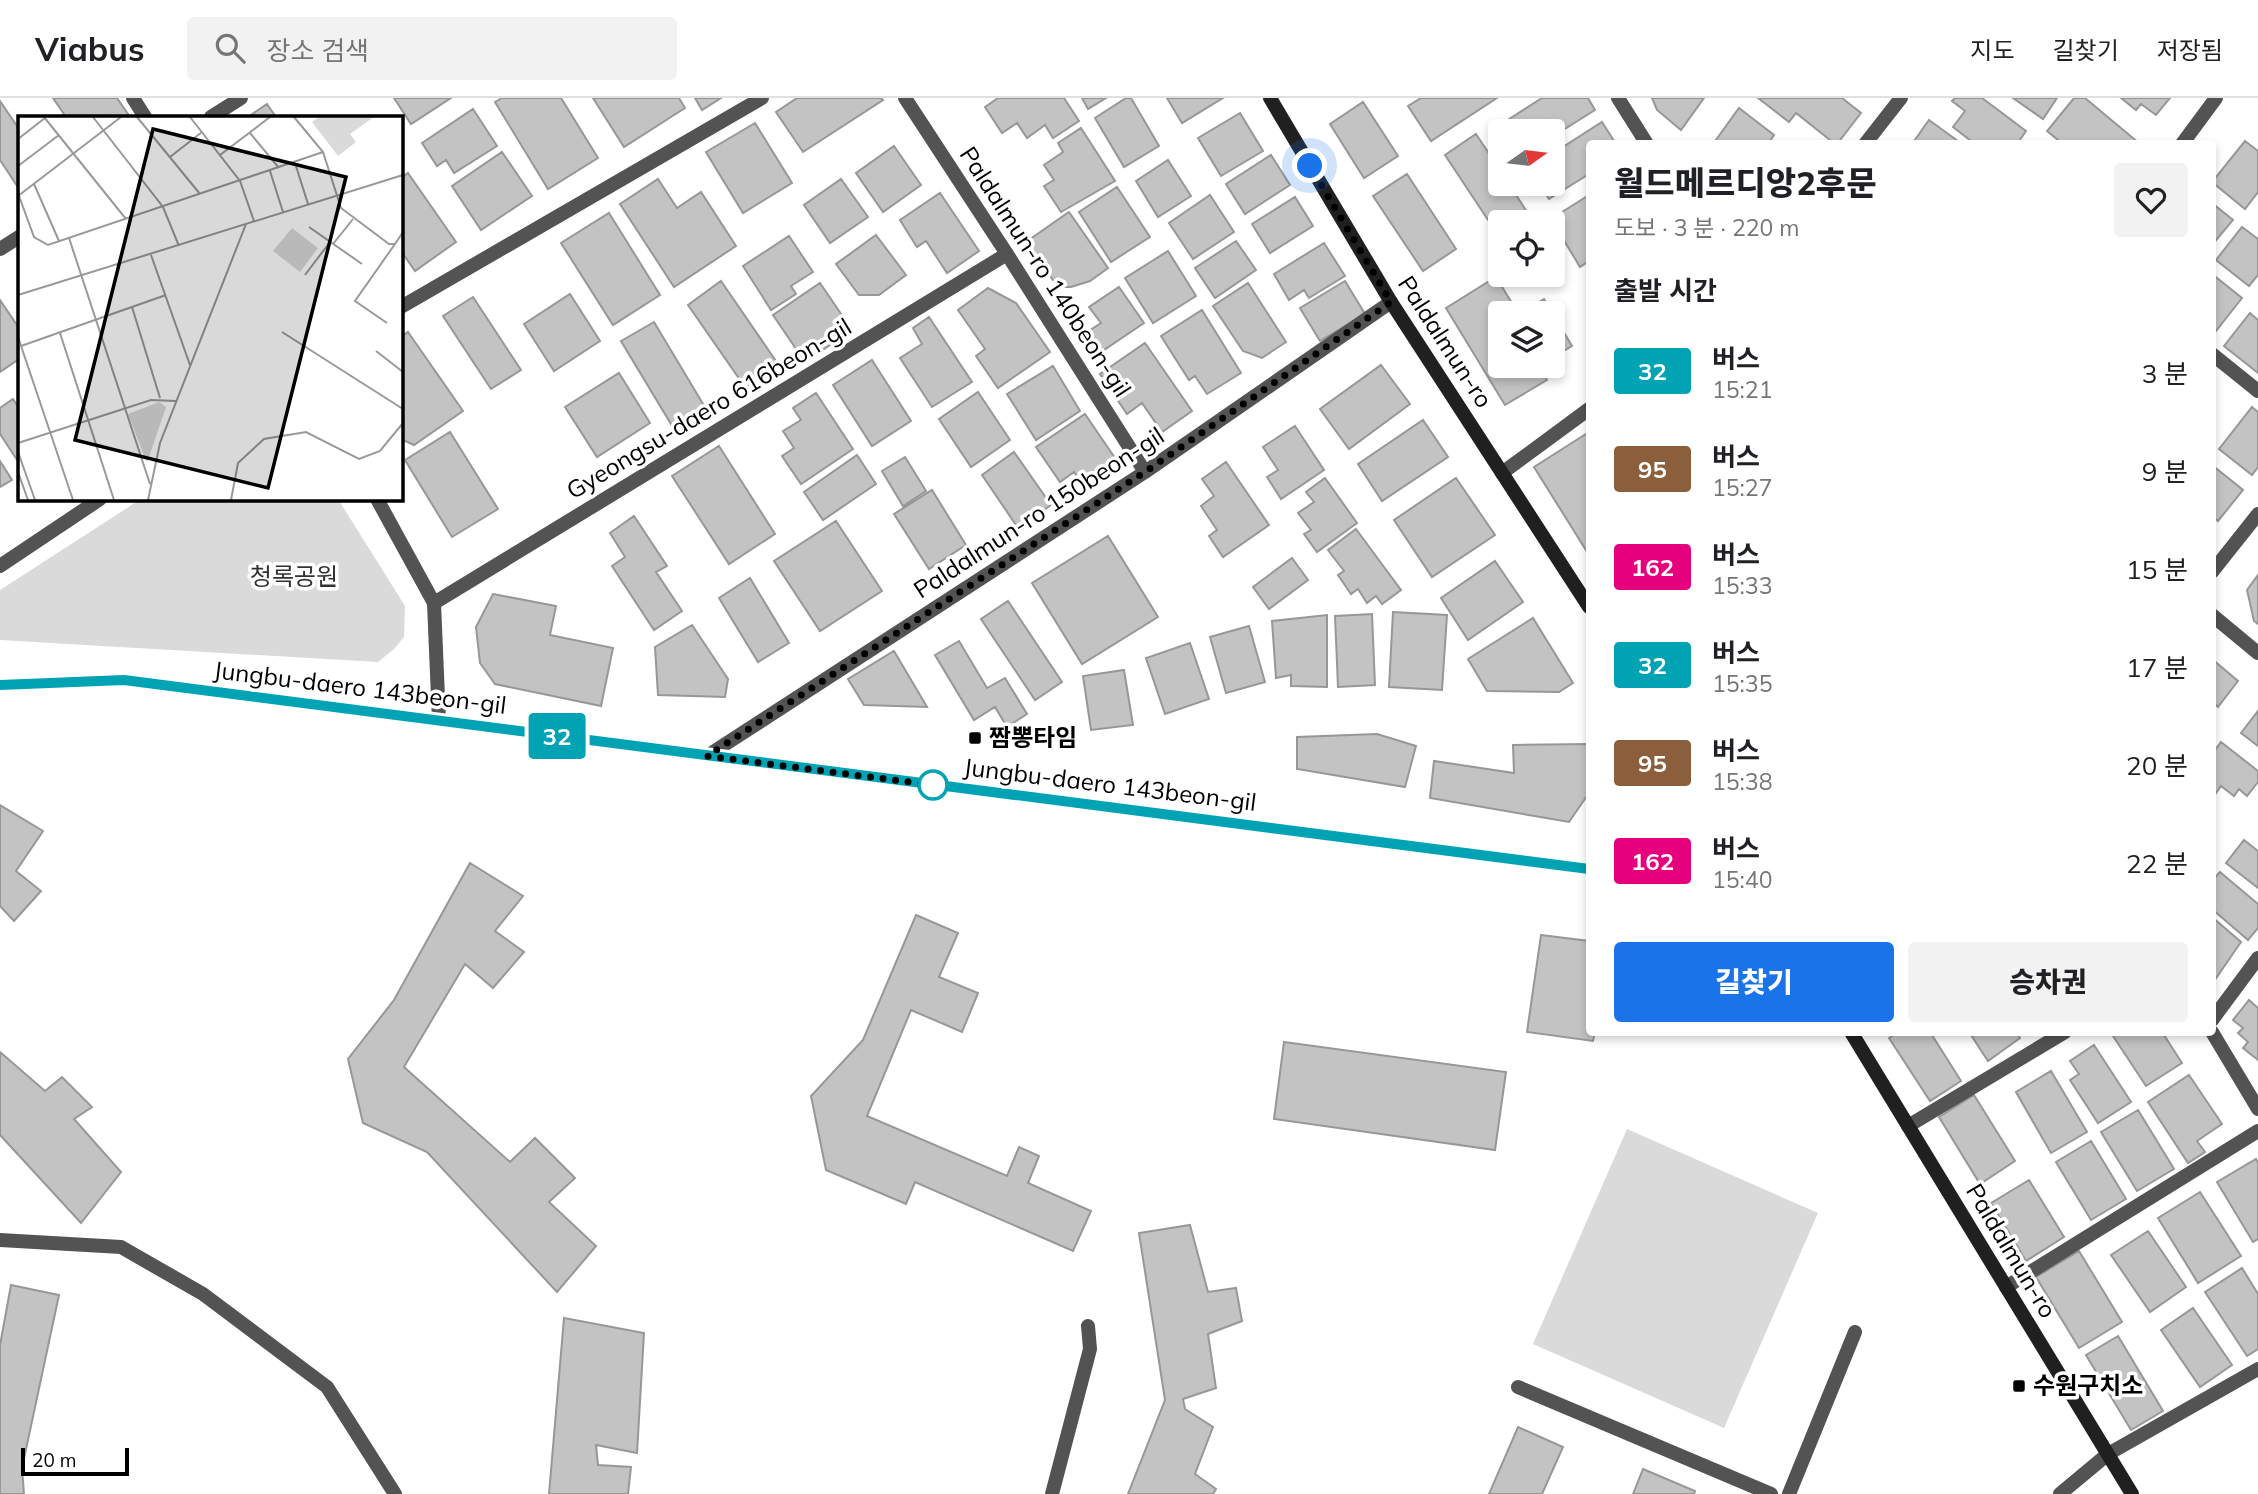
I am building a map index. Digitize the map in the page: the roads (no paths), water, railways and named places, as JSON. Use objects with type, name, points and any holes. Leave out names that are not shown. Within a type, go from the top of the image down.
[{"type":"street","points":[[133,98],[144,116]]},
{"type":"street","points":[[213,116],[241,98]]},
{"type":"street","points":[[402,306],[762,98]]},
{"type":"street","name":"Paldalmun-ro 140beon-gil","points":[[905,98],[1145,472]]},
{"type":"street","name":"Paldalmun-ro","points":[[1270,98],[1391,302],[1586,602]]},
{"type":"street","points":[[1618,98],[1644,140]]},
{"type":"street","points":[[1868,140],[1901,98]]},
{"type":"street","points":[[2185,140],[2216,98]]},
{"type":"street","points":[[0,249],[18,238]]},
{"type":"street","name":"Gyeongsu-daero 616beon-gil","points":[[434,603],[1007,254]]},
{"type":"street","name":"Paldalmun-ro 150beon-gil","points":[[707,756],[1145,472],[1391,302]]},
{"type":"street","points":[[2216,357],[2258,391]]},
{"type":"street","points":[[1502,472],[1586,411]]},
{"type":"street","points":[[0,566],[99,500]]},
{"type":"street","points":[[378,500],[434,603],[439,721]]},
{"type":"street","points":[[2216,567],[2258,514]]},
{"type":"street","points":[[2216,618],[2258,653]]},
{"type":"street","name":"Jungbu-daero 143beon-gil","points":[[0,685],[124,680],[1586,869]]},
{"type":"street","points":[[2216,1015],[2258,958]]},
{"type":"street","name":"Paldalmun-ro","points":[[1853,1036],[2132,1494]]},
{"type":"street","points":[[1908,1126],[2058,1036]]},
{"type":"street","points":[[2214,1036],[2258,1109]]},
{"type":"street","points":[[2006,1287],[2258,1131]]},
{"type":"street","points":[[0,1240],[121,1247],[203,1293],[327,1387],[395,1494]]},
{"type":"street","points":[[1052,1494],[1090,1349],[1088,1326]]},
{"type":"street","points":[[1789,1494],[1855,1332]]},
{"type":"street","points":[[2060,1494],[2108,1454],[2258,1368]]},
{"type":"street","points":[[1518,1387],[1771,1494]]},
{"type":"place","name":"짬뽕타임","points":[[975,738]]},
{"type":"place","name":"수원구치소","points":[[2019,1386]]},
{"type":"park label","name":"청록공원","points":[[294,577]]}]
